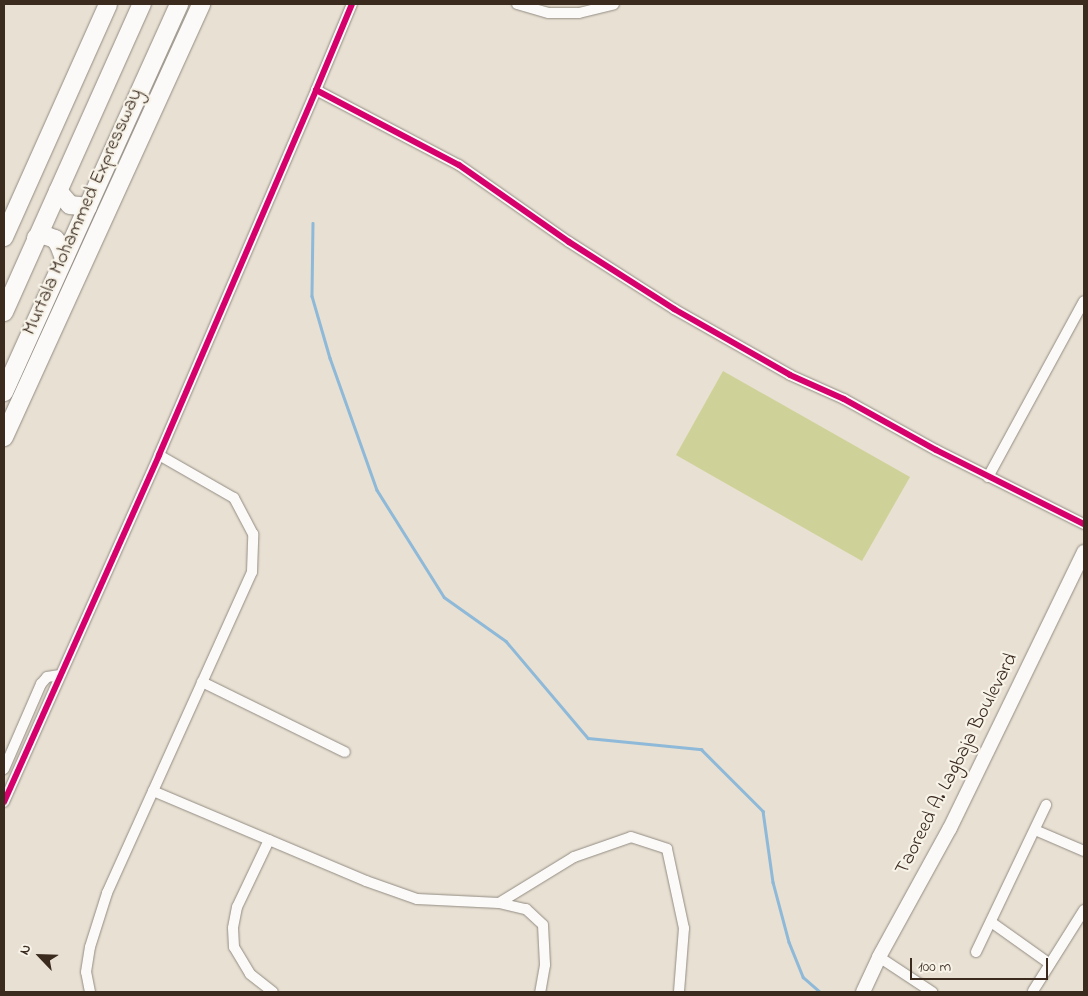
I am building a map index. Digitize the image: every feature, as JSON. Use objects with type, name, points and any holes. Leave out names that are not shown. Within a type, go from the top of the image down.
[{"type":"highway","points":[[4,237],[108,4]]},
{"type":"highway","name":"Murtala Mohammed Expressway","points":[[4,312],[142,4]]},
{"type":"highway","name":"Murtala Mohammed Expressway","points":[[4,392],[180,4]]},
{"type":"highway","name":"Murtala Mohammed Expressway","points":[[4,437],[201,4]]},
{"type":"highway","points":[[58,191],[70,205],[88,207]]},
{"type":"highway","points":[[36,238],[44,235],[55,239],[64,258]]},
{"type":"street","points":[[4,802],[159,455],[352,4]]},
{"type":"street","points":[[517,4],[549,13],[580,13],[614,4]]},
{"type":"street","points":[[316,90],[459,165],[570,242],[674,309],[790,375],[844,399],[988,477],[1084,524]]},
{"type":"street","points":[[988,477],[1084,301]]},
{"type":"street","points":[[90,992],[86,972],[90,947],[107,893],[252,572],[253,534],[234,498],[159,455]]},
{"type":"street","name":"Taoreed A. Lagbaja Boulevard","points":[[863,992],[879,957],[950,828],[1084,552]]},
{"type":"street","points":[[4,769],[41,684],[47,677],[60,675]]},
{"type":"street","points":[[202,682],[345,752]]},
{"type":"street","points":[[153,791],[366,881],[417,899],[499,903],[526,909],[543,925],[545,965],[540,992]]},
{"type":"street","points":[[976,952],[1046,805]]},
{"type":"street","points":[[1035,830],[1084,851]]},
{"type":"street","points":[[499,903],[574,857],[631,837],[667,849],[684,928],[679,992]]},
{"type":"street","points":[[269,840],[238,907],[233,928],[234,947],[250,974],[273,992]]},
{"type":"street","points":[[1033,991],[1084,910]]},
{"type":"street","points":[[991,922],[1050,964]]},
{"type":"street","points":[[879,957],[932,992]]},
{"type":"green space","points":[[723,371],[910,477],[862,561],[676,455]]},
{"type":"waterway","points":[[313,223],[312,296],[330,358],[377,490],[444,597],[506,641],[588,738],[701,749],[763,811],[773,882],[789,942],[803,977],[820,992]]},
{"type":"cycle path","points":[[352,4],[316,90],[459,165],[569,242],[674,309],[790,375],[844,399],[936,450],[1084,524]]},
{"type":"cycle path","points":[[4,802],[159,455],[316,90]]}]
